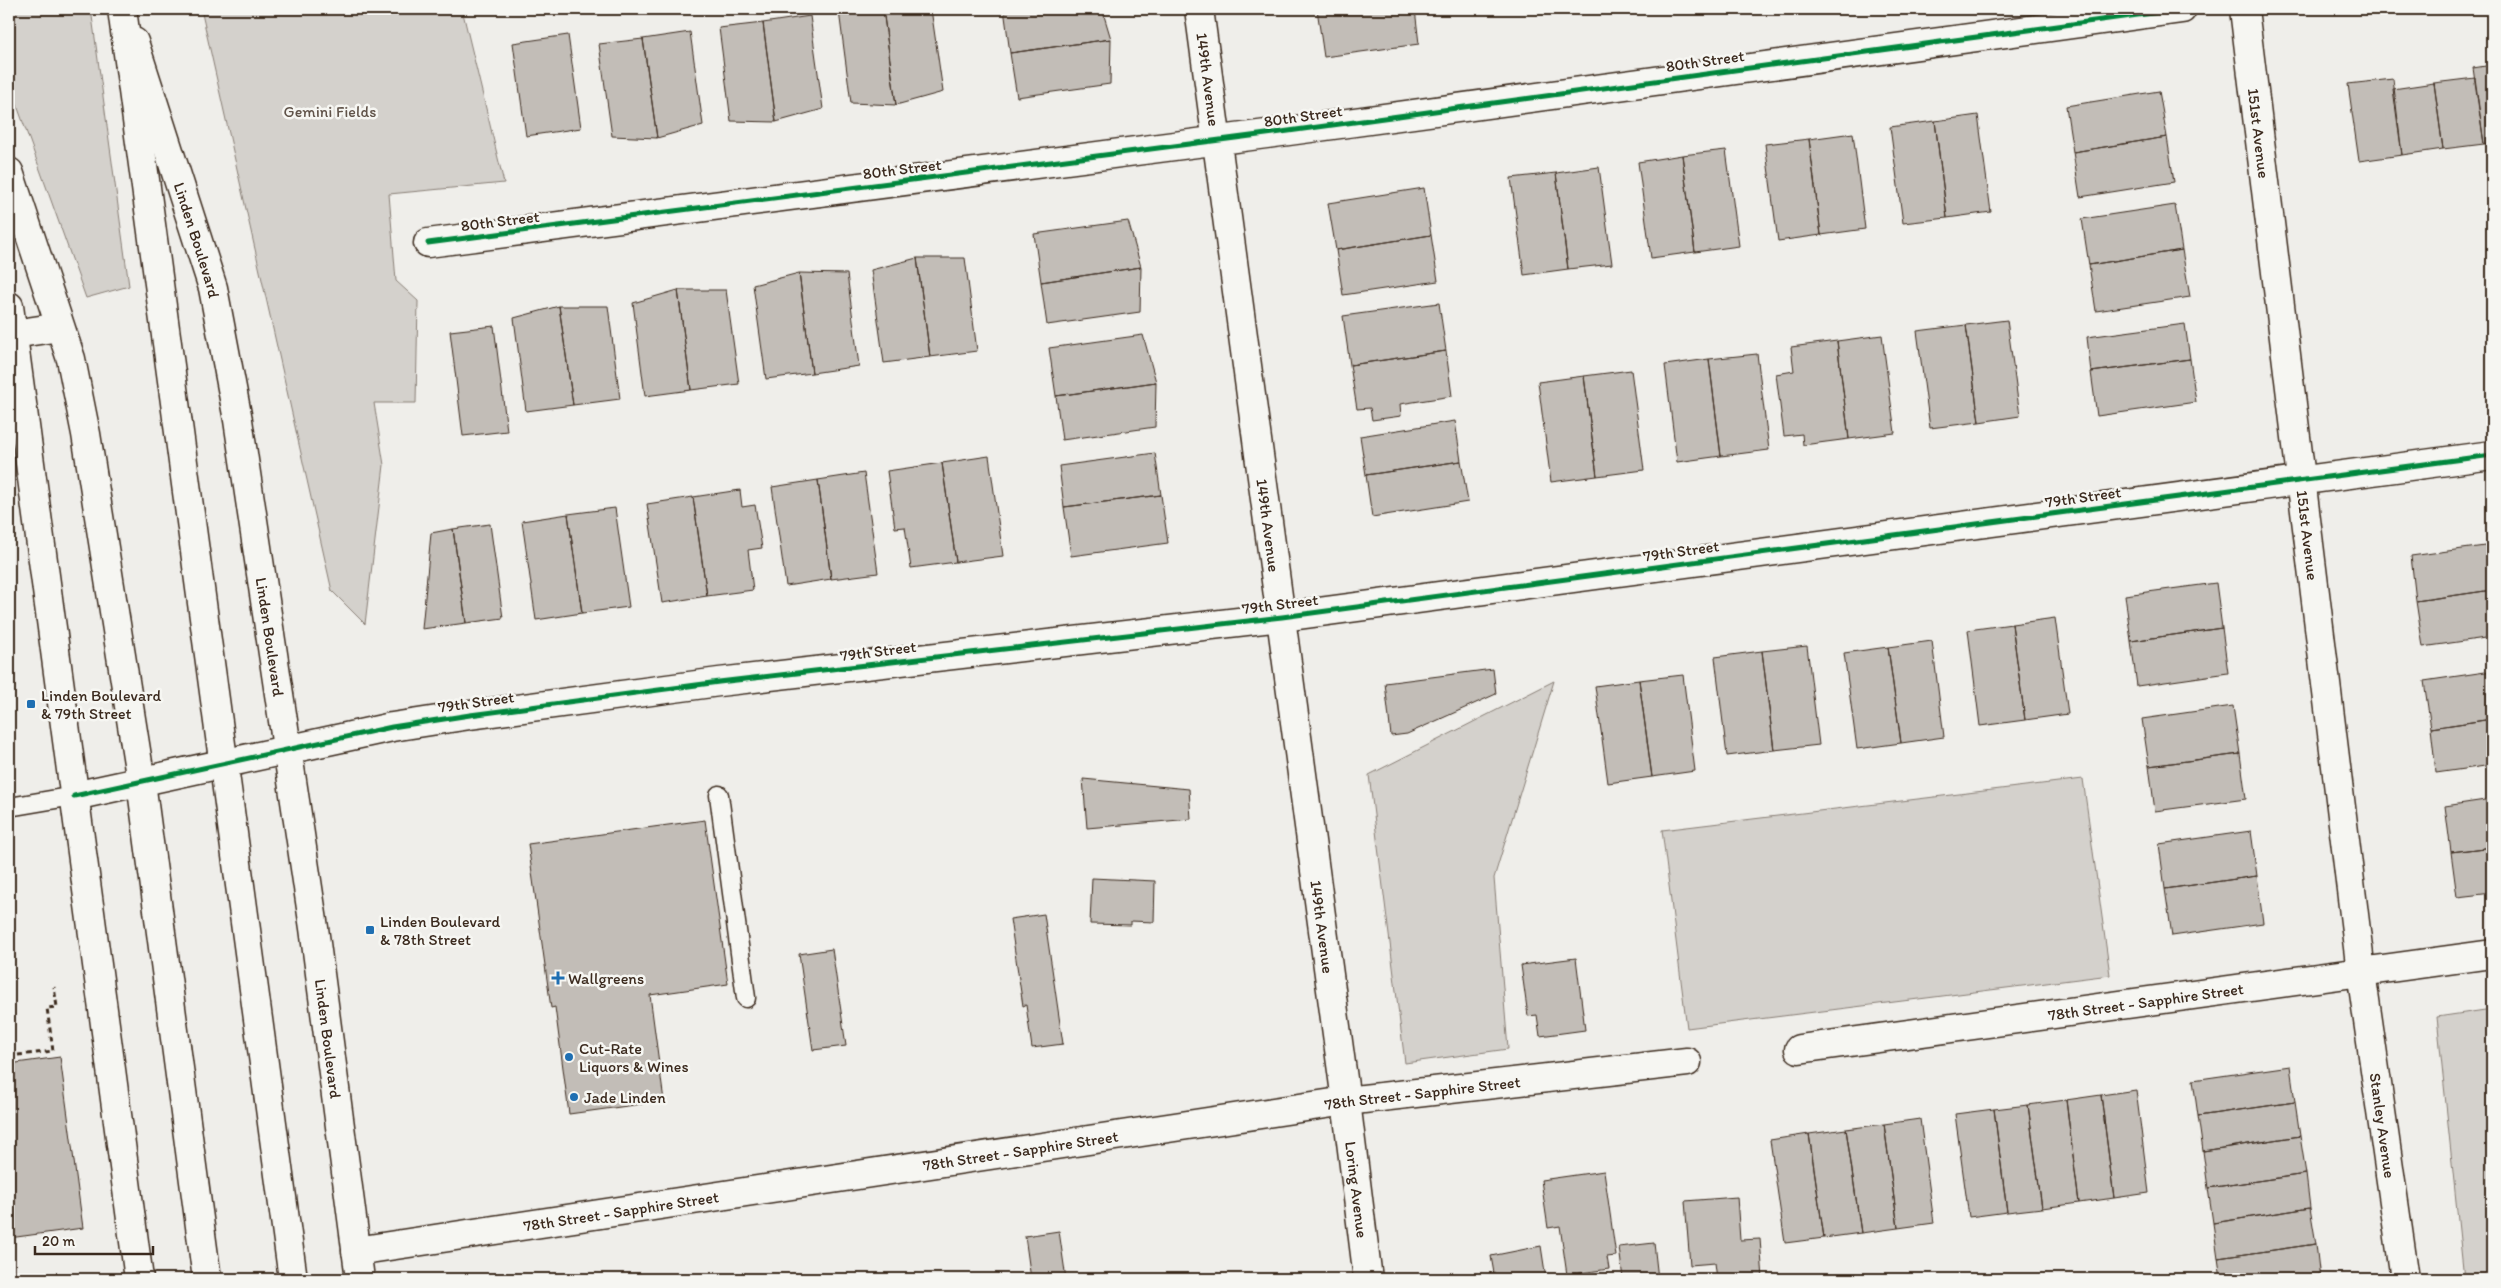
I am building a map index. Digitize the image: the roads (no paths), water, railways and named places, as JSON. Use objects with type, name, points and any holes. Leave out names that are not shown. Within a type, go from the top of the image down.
[{"type":"main road","name":"Linden Boulevard","points":[[123,9],[213,288],[238,420],[288,749],[360,1279]]},
{"type":"main road","name":"Linden Boulevard","points":[[123,9],[181,433],[222,764],[293,1279]]},
{"type":"main road","name":"149th Avenue","points":[[1199,9],[1346,1101]]},
{"type":"main road","name":"80th Street","points":[[428,243],[1216,140],[2182,9]]},
{"type":"main road","name":"151st Avenue","points":[[2244,9],[2362,972]]},
{"type":"main road","points":[[9,172],[71,359],[86,434],[141,782],[207,1279]]},
{"type":"main road","points":[[9,306],[139,1279]]},
{"type":"main road","points":[[13,334],[60,327]]},
{"type":"main road","name":"79th Street","points":[[74,796],[392,727],[700,684],[1282,617],[2492,455]]},
{"type":"main road","name":"78th Street - Sapphire Street","points":[[1800,1049],[2492,954]]},
{"type":"main road","name":"Stanley Avenue","points":[[2362,972],[2405,1279]]},
{"type":"main road","name":"78th Street - Sapphire Street","points":[[356,1251],[1346,1101],[1687,1062]]},
{"type":"main road","name":"Loring Avenue","points":[[1346,1101],[1368,1279]]},
{"type":"lane","points":[[719,795],[746,998]]},
{"type":"lane","name":"79th Street","points":[[9,807],[74,796]]},
{"type":"place","name":"Linden Boulevard & 79th Street","points":[[31,704]]},
{"type":"place","name":"Linden Boulevard & 78th Street","points":[[370,930]]},
{"type":"place","name":"Wallgreens","points":[[558,978]]},
{"type":"place","name":"Cut-Rate Liquors & Wines","points":[[569,1057]]},
{"type":"place","name":"Jade Linden","points":[[574,1097]]},
{"type":"park label","name":"Gemini Fields","points":[[330,111]]}]
